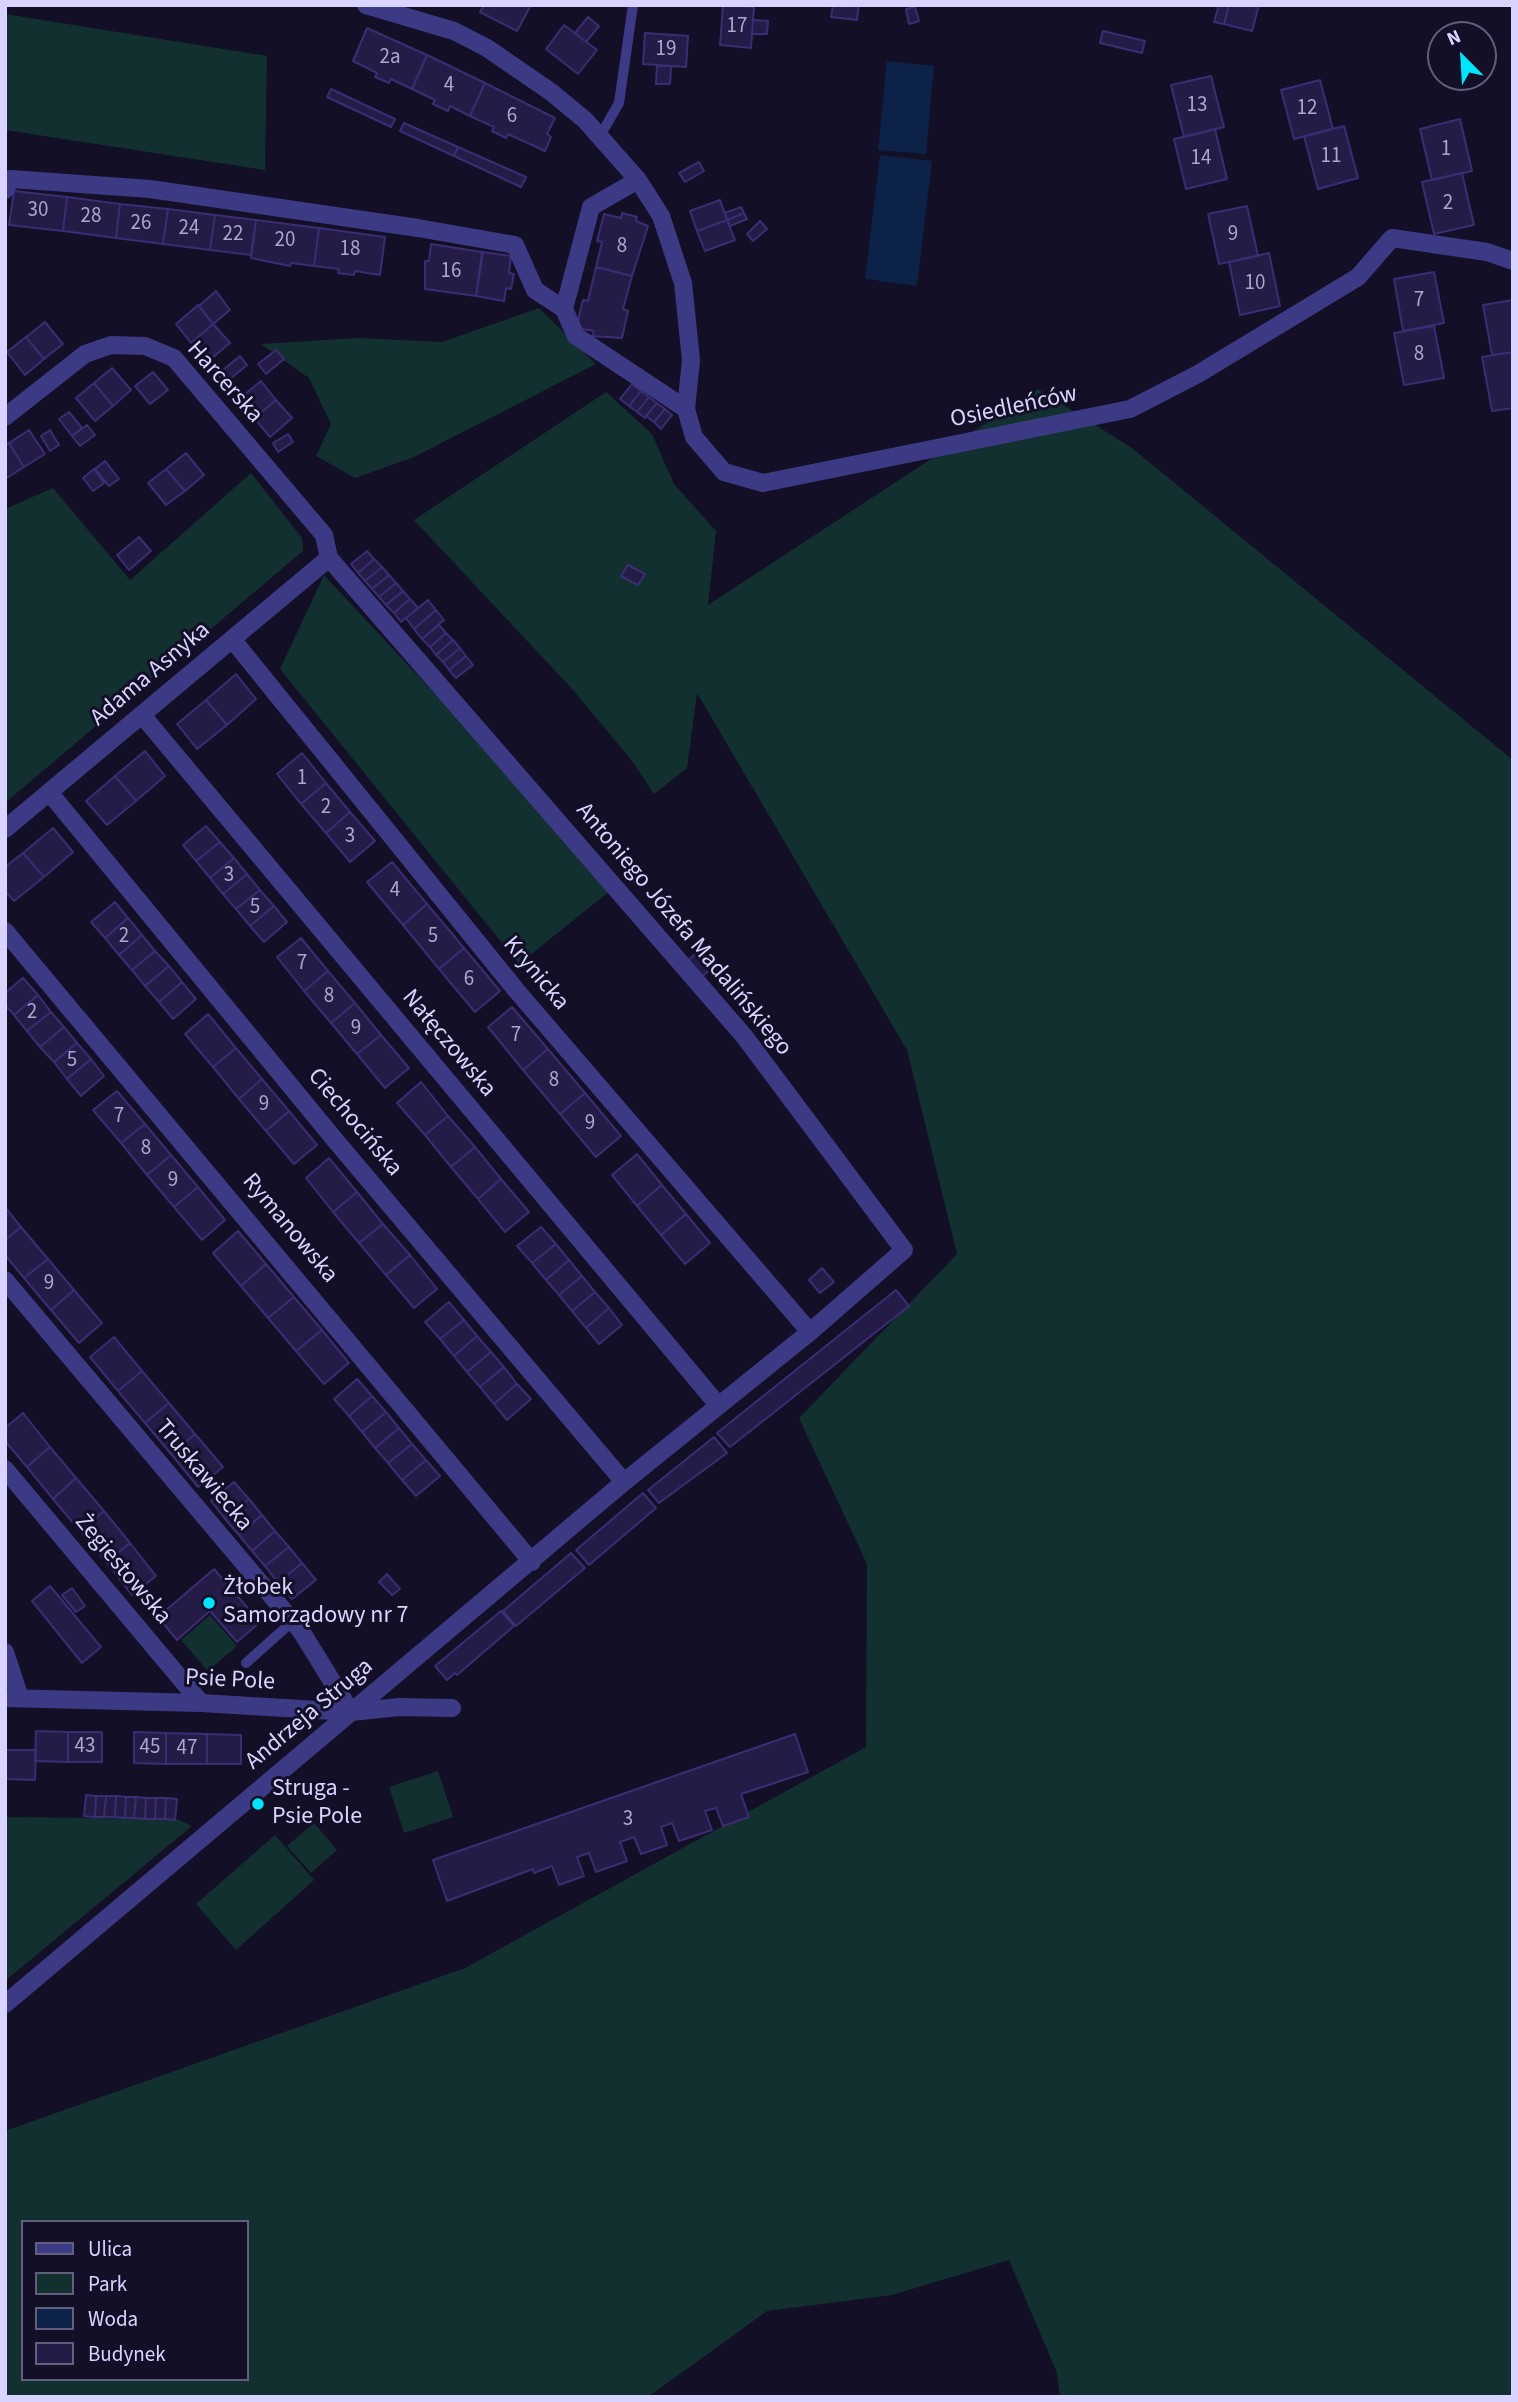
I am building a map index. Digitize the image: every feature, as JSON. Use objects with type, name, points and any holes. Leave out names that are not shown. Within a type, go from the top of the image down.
[{"type":"street","points":[[5,190],[10,178],[150,189],[515,245],[535,290],[564,309],[576,336],[685,409],[691,359],[683,283],[661,216],[638,180],[600,136],[551,92],[487,48],[454,31],[366,5]]},
{"type":"street","points":[[564,309],[591,207],[638,180]]},
{"type":"street","name":"Osiedleńców","points":[[685,409],[694,437],[723,472],[763,483],[1130,409],[1198,374],[1358,277],[1392,238],[1487,252],[1513,261]]},
{"type":"street","name":"Harcerska","points":[[5,417],[85,354],[111,345],[145,346],[174,358],[324,535],[329,558]]},
{"type":"street","name":"Adama Asnyka","points":[[5,830],[329,558]]},
{"type":"street","name":"Antoniego Józefa Madalińskiego","points":[[329,558],[744,1036],[904,1250],[810,1332]]},
{"type":"street","name":"Krynicka","points":[[232,639],[516,990],[810,1332]]},
{"type":"street","name":"Nałęczowska","points":[[142,715],[718,1405]]},
{"type":"street","name":"Ciechocińska","points":[[50,792],[335,1140],[624,1482]]},
{"type":"street","name":"Rymanowska","points":[[5,931],[532,1562]]},
{"type":"street","name":"Truskawiecka","points":[[5,1280],[293,1621],[328,1671],[351,1712]]},
{"type":"street","name":"Andrzeja Struga","points":[[5,2004],[624,1482],[810,1332]]},
{"type":"street","name":"Żegiestowska","points":[[5,1469],[201,1703]]},
{"type":"street","points":[[5,1652],[13,1698]]},
{"type":"street","name":"Psie Pole","points":[[13,1698],[201,1703],[351,1712],[399,1707],[452,1708]]},
{"type":"lane","points":[[600,136],[619,103],[633,5]]},
{"type":"lane","points":[[246,1663],[293,1621]]},
{"type":"green space","points":[[5,14],[267,56],[265,170],[5,130]]},
{"type":"green space","points":[[539,308],[596,364],[414,457],[355,478],[316,456],[331,424],[309,378],[261,344],[358,338],[442,342]]},
{"type":"green space","points":[[1038,389],[1132,448],[1513,760],[1513,2397],[1060,2397],[1057,2373],[1009,2260],[892,2295],[767,2311],[648,2397],[5,2397],[5,2131],[465,1968],[866,1747],[867,1564],[799,1418],[957,1254],[907,1050],[697,693],[687,768],[654,794],[633,762],[574,691],[414,520],[606,392],[652,434],[674,484],[716,531],[708,605]]},
{"type":"green space","points":[[251,473],[302,538],[303,551],[5,803],[5,509],[53,488],[130,580]]},
{"type":"green space","points":[[324,575],[615,887],[519,964],[280,669]]},
{"type":"green space","points":[[210,1615],[237,1646],[208,1671],[181,1640]]},
{"type":"green space","points":[[438,1771],[453,1817],[404,1833],[389,1787]]},
{"type":"green space","points":[[5,1817],[177,1819],[192,1826],[5,1981]]},
{"type":"green space","points":[[314,1823],[337,1850],[311,1873],[287,1846]]},
{"type":"green space","points":[[275,1835],[314,1880],[236,1950],[196,1904]]},
{"type":"water","points":[[887,61],[934,66],[926,154],[878,150]]},
{"type":"water","points":[[880,155],[932,161],[917,286],[865,279]]},
{"type":"building","points":[[484,5],[531,5],[517,31],[480,12]]},
{"type":"building","points":[[723,5],[754,7],[751,48],[720,45]]},
{"type":"building","points":[[833,5],[859,5],[857,20],[831,17]]},
{"type":"building","points":[[1219,5],[1229,5],[1224,24],[1214,22]]},
{"type":"building","points":[[1229,5],[1259,5],[1252,31],[1224,24]]},
{"type":"building","points":[[915,7],[919,21],[909,24],[906,9]]},
{"type":"building","points":[[588,17],[599,26],[586,42],[575,33]]},
{"type":"building","points":[[753,20],[768,21],[767,34],[752,34]]},
{"type":"building","points":[[564,25],[597,50],[578,74],[546,49]]},
{"type":"building","points":[[367,28],[427,55],[412,89],[391,79],[389,83],[375,77],[377,73],[353,61]]},
{"type":"building","points":[[1103,31],[1145,41],[1142,53],[1100,43]]},
{"type":"building","points":[[645,33],[688,36],[686,67],[643,64]]},
{"type":"building","points":[[427,55],[485,83],[470,116],[450,106],[448,111],[433,104],[435,100],[412,89]]},
{"type":"building","points":[[657,65],[671,66],[670,84],[656,84]]},
{"type":"building","points":[[1211,76],[1224,127],[1184,137],[1171,85]]},
{"type":"building","points":[[1320,80],[1333,129],[1294,139],[1281,90]]},
{"type":"building","points":[[485,83],[555,118],[547,134],[551,137],[545,151],[508,134],[506,138],[492,131],[494,127],[470,116]]},
{"type":"building","points":[[331,89],[395,119],[391,127],[327,97]]},
{"type":"building","points":[[1460,119],[1472,171],[1432,180],[1420,129]]},
{"type":"building","points":[[404,123],[458,147],[454,156],[400,131]]},
{"type":"building","points":[[1344,126],[1358,178],[1318,189],[1304,136]]},
{"type":"building","points":[[1215,129],[1227,179],[1186,189],[1174,139]]},
{"type":"building","points":[[458,147],[526,177],[521,187],[454,156]]},
{"type":"building","points":[[699,162],[704,171],[685,182],[679,173]]},
{"type":"building","points":[[1462,173],[1474,225],[1434,234],[1422,182]]},
{"type":"building","points":[[14,191],[67,197],[63,231],[9,225]]},
{"type":"building","points":[[67,197],[120,204],[116,238],[63,231]]},
{"type":"building","points":[[720,200],[727,220],[697,231],[690,211]]},
{"type":"building","points":[[120,204],[168,209],[163,244],[116,238]]},
{"type":"building","points":[[1247,206],[1258,256],[1219,264],[1208,214]]},
{"type":"building","points":[[741,207],[744,213],[727,220],[725,213]]},
{"type":"building","points":[[168,209],[215,215],[210,250],[163,244]]},
{"type":"building","points":[[622,213],[637,217],[636,221],[648,226],[632,276],[596,267],[602,242],[597,241],[604,214],[621,218]]},
{"type":"building","points":[[744,213],[747,219],[730,226],[727,220]]},
{"type":"building","points":[[215,215],[256,220],[251,255],[210,250]]},
{"type":"building","points":[[256,220],[319,228],[314,266],[291,263],[290,266],[251,258]]},
{"type":"building","points":[[727,220],[735,240],[705,251],[697,231]]},
{"type":"building","points":[[760,221],[767,229],[753,241],[747,234]]},
{"type":"building","points":[[319,228],[385,237],[380,275],[355,271],[354,275],[338,273],[339,269],[314,266]]},
{"type":"building","points":[[431,244],[482,252],[476,296],[425,289],[425,261],[429,261]]},
{"type":"building","points":[[483,252],[511,256],[509,273],[514,274],[511,289],[506,288],[504,301],[476,296]]},
{"type":"building","points":[[1269,253],[1280,306],[1240,315],[1229,262]]},
{"type":"building","points":[[596,267],[632,276],[623,309],[628,311],[622,338],[592,336],[594,331],[576,328],[583,300],[588,301]]},
{"type":"building","points":[[1434,272],[1444,323],[1403,331],[1394,279]]},
{"type":"building","points":[[216,291],[230,310],[213,324],[199,306]]},
{"type":"building","points":[[1513,300],[1513,352],[1492,355],[1483,305]]},
{"type":"building","points":[[198,305],[213,324],[191,343],[176,324]]},
{"type":"building","points":[[45,322],[63,344],[44,359],[26,337]]},
{"type":"building","points":[[213,324],[230,343],[207,362],[191,343]]},
{"type":"building","points":[[1434,326],[1444,378],[1404,385],[1394,333]]},
{"type":"building","points":[[26,337],[44,359],[25,375],[7,352]]},
{"type":"building","points":[[276,350],[284,359],[266,374],[258,364]]},
{"type":"building","points":[[1513,352],[1513,408],[1492,411],[1482,357]]},
{"type":"building","points":[[240,356],[247,365],[225,383],[218,374]]},
{"type":"building","points":[[112,368],[131,390],[113,406],[94,383]]},
{"type":"building","points":[[153,372],[168,390],[150,404],[135,386]]},
{"type":"building","points":[[261,381],[276,400],[254,418],[239,399]]},
{"type":"building","points":[[94,383],[113,406],[95,421],[76,398]]},
{"type":"building","points":[[632,384],[641,391],[629,406],[620,399]]},
{"type":"building","points":[[641,391],[649,397],[637,412],[629,406]]},
{"type":"building","points":[[649,397],[657,403],[645,418],[637,412]]},
{"type":"building","points":[[276,400],[292,418],[270,437],[254,418]]},
{"type":"building","points":[[657,403],[665,409],[654,422],[646,416]]},
{"type":"building","points":[[665,409],[672,415],[661,429],[654,422]]},
{"type":"building","points":[[69,412],[82,428],[72,436],[59,419]]},
{"type":"building","points":[[87,425],[95,435],[80,446],[72,436]]},
{"type":"building","points":[[29,430],[45,454],[24,467],[9,443]]},
{"type":"building","points":[[50,430],[59,445],[50,451],[41,436]]},
{"type":"building","points":[[288,434],[293,442],[278,452],[273,443]]},
{"type":"building","points":[[9,443],[24,467],[5,479],[5,445]]},
{"type":"building","points":[[186,453],[204,475],[185,491],[166,469]]},
{"type":"building","points":[[105,461],[119,479],[109,486],[95,469]]},
{"type":"building","points":[[94,469],[104,483],[93,491],[83,478]]},
{"type":"building","points":[[166,469],[185,491],[166,505],[148,483]]},
{"type":"building","points":[[139,537],[151,551],[129,570],[117,555]]},
{"type":"building","points":[[367,551],[374,559],[358,573],[351,564]]},
{"type":"building","points":[[374,559],[382,567],[365,581],[358,573]]},
{"type":"building","points":[[628,565],[645,574],[638,585],[621,576]]},
{"type":"building","points":[[382,567],[389,575],[372,589],[365,581]]},
{"type":"building","points":[[389,575],[396,583],[379,597],[372,589]]},
{"type":"building","points":[[396,583],[403,591],[386,605],[379,597]]},
{"type":"building","points":[[403,591],[410,599],[394,613],[386,605]]},
{"type":"building","points":[[410,599],[418,608],[401,622],[394,613]]},
{"type":"building","points":[[428,600],[436,610],[414,629],[406,618]]},
{"type":"building","points":[[436,610],[444,620],[422,639],[414,629]]},
{"type":"building","points":[[439,625],[446,633],[430,647],[422,639]]},
{"type":"building","points":[[446,633],[453,640],[436,655],[430,647]]},
{"type":"building","points":[[453,640],[460,648],[443,662],[436,655]]},
{"type":"building","points":[[460,648],[466,656],[449,670],[443,662]]},
{"type":"building","points":[[466,656],[473,665],[456,678],[449,670]]},
{"type":"building","points":[[236,674],[256,699],[227,725],[206,700]]},
{"type":"building","points":[[206,700],[227,725],[197,749],[177,724]]},
{"type":"building","points":[[145,751],[165,776],[136,801],[115,776]]},
{"type":"building","points":[[302,753],[326,783],[301,804],[277,774]]},
{"type":"building","points":[[115,776],[136,801],[107,825],[86,801]]},
{"type":"building","points":[[326,783],[350,812],[326,833],[301,804]]},
{"type":"building","points":[[350,812],[375,841],[350,862],[326,833]]},
{"type":"building","points":[[206,826],[220,842],[196,861],[183,845]]},
{"type":"building","points":[[53,828],[73,852],[44,877],[23,853]]},
{"type":"building","points":[[220,842],[234,858],[210,878],[196,861]]},
{"type":"building","points":[[23,853],[44,877],[14,901],[5,891],[5,867]]},
{"type":"building","points":[[234,858],[247,874],[223,894],[210,878]]},
{"type":"building","points":[[392,862],[427,904],[403,925],[367,882]]},
{"type":"building","points":[[247,874],[260,890],[236,909],[223,894]]},
{"type":"building","points":[[260,890],[274,906],[250,926],[236,909]]},
{"type":"building","points":[[115,902],[128,918],[105,938],[91,922]]},
{"type":"building","points":[[427,904],[464,948],[439,969],[403,925]]},
{"type":"building","points":[[274,906],[287,922],[264,942],[250,926]]},
{"type":"building","points":[[128,918],[142,935],[119,955],[105,938]]},
{"type":"building","points":[[142,935],[155,951],[132,970],[119,955]]},
{"type":"building","points":[[301,938],[328,971],[304,991],[277,957]]},
{"type":"building","points":[[704,947],[718,964],[701,977],[687,961]]},
{"type":"building","points":[[464,948],[500,991],[475,1012],[439,969]]},
{"type":"building","points":[[155,951],[169,966],[145,986],[132,970]]},
{"type":"building","points":[[169,966],[182,982],[159,1002],[145,986]]},
{"type":"building","points":[[328,971],[355,1003],[331,1023],[304,991]]},
{"type":"building","points":[[23,978],[38,995],[14,1015],[5,1005],[5,993]]},
{"type":"building","points":[[182,982],[196,999],[173,1019],[159,1002]]},
{"type":"building","points":[[38,995],[51,1012],[27,1031],[14,1015]]},
{"type":"building","points":[[355,1003],[381,1035],[357,1054],[331,1023]]},
{"type":"building","points":[[512,1007],[548,1049],[523,1070],[488,1027]]},
{"type":"building","points":[[51,1012],[64,1027],[40,1047],[27,1031]]},
{"type":"building","points":[[208,1014],[236,1048],[213,1067],[185,1034]]},
{"type":"building","points":[[64,1027],[77,1043],[54,1062],[40,1047]]},
{"type":"building","points":[[381,1035],[409,1068],[385,1088],[357,1054]]},
{"type":"building","points":[[77,1043],[91,1059],[67,1079],[54,1062]]},
{"type":"building","points":[[236,1048],[262,1079],[239,1099],[213,1067]]},
{"type":"building","points":[[548,1049],[585,1093],[560,1114],[523,1070]]},
{"type":"building","points":[[91,1059],[104,1076],[81,1096],[67,1079]]},
{"type":"building","points":[[262,1079],[289,1111],[266,1131],[239,1099]]},
{"type":"building","points":[[421,1082],[448,1116],[425,1135],[397,1103]]},
{"type":"building","points":[[117,1091],[145,1124],[121,1143],[93,1110]]},
{"type":"building","points":[[585,1093],[621,1136],[596,1157],[560,1114]]},
{"type":"building","points":[[289,1111],[317,1145],[294,1164],[266,1131]]},
{"type":"building","points":[[448,1116],[475,1147],[451,1167],[425,1135]]},
{"type":"building","points":[[145,1124],[171,1155],[147,1175],[121,1143]]},
{"type":"building","points":[[475,1147],[501,1179],[478,1199],[451,1167]]},
{"type":"building","points":[[637,1154],[662,1185],[637,1206],[612,1175]]},
{"type":"building","points":[[171,1155],[198,1187],[174,1207],[147,1175]]},
{"type":"building","points":[[329,1158],[357,1192],[333,1212],[306,1178]]},
{"type":"building","points":[[501,1179],[529,1212],[505,1232],[478,1199]]},
{"type":"building","points":[[662,1185],[686,1214],[661,1235],[637,1206]]},
{"type":"building","points":[[198,1187],[225,1220],[202,1240],[174,1207]]},
{"type":"building","points":[[357,1192],[383,1224],[359,1243],[333,1212]]},
{"type":"building","points":[[5,1207],[21,1227],[5,1240]]},
{"type":"building","points":[[686,1214],[710,1243],[685,1264],[661,1235]]},
{"type":"building","points":[[383,1224],[410,1255],[386,1275],[359,1243]]},
{"type":"building","points":[[21,1227],[48,1259],[24,1278],[5,1255],[5,1240]]},
{"type":"building","points":[[541,1227],[556,1244],[532,1263],[517,1246]]},
{"type":"building","points":[[238,1231],[266,1264],[241,1286],[213,1253]]},
{"type":"building","points":[[556,1244],[569,1260],[546,1280],[532,1263]]},
{"type":"building","points":[[410,1255],[437,1289],[414,1308],[386,1275]]},
{"type":"building","points":[[48,1259],[74,1290],[51,1310],[24,1278]]},
{"type":"building","points":[[569,1260],[582,1276],[559,1295],[546,1280]]},
{"type":"building","points":[[266,1264],[294,1297],[268,1318],[241,1286]]},
{"type":"building","points":[[822,1268],[834,1282],[820,1293],[809,1280]]},
{"type":"building","points":[[582,1276],[595,1292],[572,1311],[559,1295]]},
{"type":"building","points":[[74,1290],[102,1323],[79,1343],[51,1310]]},
{"type":"building","points":[[896,1290],[909,1306],[730,1447],[717,1433]]},
{"type":"building","points":[[595,1292],[609,1308],[586,1328],[572,1311]]},
{"type":"building","points":[[294,1297],[322,1330],[296,1351],[268,1318]]},
{"type":"building","points":[[449,1302],[464,1320],[440,1339],[425,1322]]},
{"type":"building","points":[[609,1308],[622,1325],[599,1344],[586,1328]]},
{"type":"building","points":[[464,1320],[477,1336],[454,1356],[440,1339]]},
{"type":"building","points":[[322,1330],[349,1363],[324,1384],[296,1351]]},
{"type":"building","points":[[477,1336],[491,1352],[467,1372],[454,1356]]},
{"type":"building","points":[[114,1337],[142,1371],[118,1391],[90,1357]]},
{"type":"building","points":[[491,1352],[504,1367],[480,1387],[467,1372]]},
{"type":"building","points":[[504,1367],[517,1384],[494,1404],[480,1387]]},
{"type":"building","points":[[142,1371],[169,1403],[145,1423],[118,1391]]},
{"type":"building","points":[[357,1379],[372,1396],[349,1416],[334,1399]]},
{"type":"building","points":[[517,1384],[531,1399],[507,1420],[494,1404]]},
{"type":"building","points":[[372,1396],[386,1412],[362,1432],[349,1416]]},
{"type":"building","points":[[169,1403],[195,1434],[171,1454],[145,1423]]},
{"type":"building","points":[[386,1412],[399,1428],[375,1448],[362,1432]]},
{"type":"building","points":[[23,1413],[50,1447],[27,1467],[5,1441],[5,1428]]},
{"type":"building","points":[[399,1428],[412,1444],[388,1463],[375,1448]]},
{"type":"building","points":[[195,1434],[223,1467],[198,1487],[171,1454]]},
{"type":"building","points":[[714,1437],[727,1453],[659,1503],[648,1490]]},
{"type":"building","points":[[412,1444],[426,1460],[402,1480],[388,1463]]},
{"type":"building","points":[[50,1447],[76,1478],[53,1499],[27,1467]]},
{"type":"building","points":[[426,1460],[440,1476],[416,1496],[402,1480]]},
{"type":"building","points":[[76,1478],[104,1511],[80,1531],[53,1499]]},
{"type":"building","points":[[234,1482],[249,1499],[225,1519],[211,1501]]},
{"type":"building","points":[[643,1493],[656,1508],[589,1565],[576,1550]]},
{"type":"building","points":[[249,1499],[262,1515],[239,1535],[225,1519]]},
{"type":"building","points":[[104,1511],[130,1543],[106,1562],[80,1531]]},
{"type":"building","points":[[262,1515],[275,1531],[252,1551],[239,1535]]},
{"type":"building","points":[[275,1531],[289,1547],[265,1566],[252,1551]]},
{"type":"building","points":[[130,1543],[156,1576],[132,1595],[106,1562]]},
{"type":"building","points":[[289,1547],[302,1563],[278,1583],[265,1566]]},
{"type":"building","points":[[571,1553],[585,1568],[516,1626],[503,1611]]},
{"type":"building","points":[[302,1563],[316,1580],[292,1599],[278,1583]]},
{"type":"building","name":"Żłobek Samorządowy nr 7","points":[[214,1569],[260,1622],[237,1642],[210,1611],[177,1640],[158,1617]]},
{"type":"building","points":[[387,1574],[400,1589],[392,1595],[379,1582]]},
{"type":"building","points":[[50,1586],[101,1647],[82,1663],[32,1601]]},
{"type":"building","points":[[72,1588],[85,1606],[76,1612],[62,1595]]},
{"type":"building","points":[[501,1611],[514,1626],[457,1675],[455,1673],[447,1680],[435,1666]]},
{"type":"building","points":[[36,1731],[68,1732],[68,1762],[35,1761]]},
{"type":"building","points":[[68,1732],[102,1732],[102,1762],[68,1762]]},
{"type":"building","points":[[134,1732],[166,1733],[166,1764],[134,1763]]},
{"type":"building","points":[[166,1733],[207,1734],[207,1764],[166,1764]]},
{"type":"building","points":[[207,1734],[241,1735],[241,1764],[207,1764]]},
{"type":"building","points":[[795,1734],[808,1772],[741,1794],[749,1817],[723,1826],[716,1808],[705,1811],[712,1830],[679,1841],[672,1823],[661,1827],[667,1845],[641,1854],[634,1837],[620,1842],[627,1861],[596,1872],[589,1853],[577,1857],[584,1876],[559,1885],[552,1866],[534,1873],[533,1869],[447,1901],[433,1860]]},
{"type":"building","points":[[5,1750],[36,1750],[35,1780],[5,1779]]},
{"type":"building","points":[[86,1795],[96,1796],[95,1817],[84,1816]]},
{"type":"building","points":[[96,1796],[106,1796],[104,1817],[95,1817]]},
{"type":"building","points":[[106,1796],[116,1796],[115,1817],[104,1817]]},
{"type":"building","points":[[116,1796],[126,1797],[125,1818],[115,1817]]},
{"type":"building","points":[[126,1797],[136,1797],[134,1818],[125,1818]]},
{"type":"building","points":[[136,1797],[146,1798],[145,1819],[134,1818]]},
{"type":"building","points":[[146,1798],[156,1798],[155,1819],[145,1819]]},
{"type":"building","points":[[156,1798],[166,1798],[165,1819],[155,1819]]},
{"type":"building","points":[[166,1798],[177,1799],[175,1820],[165,1819]]},
{"type":"place","name":"Żłobek Samorządowy nr 7","points":[[209,1603]]},
{"type":"place","name":"Struga - Psie Pole","points":[[258,1804]]}]
